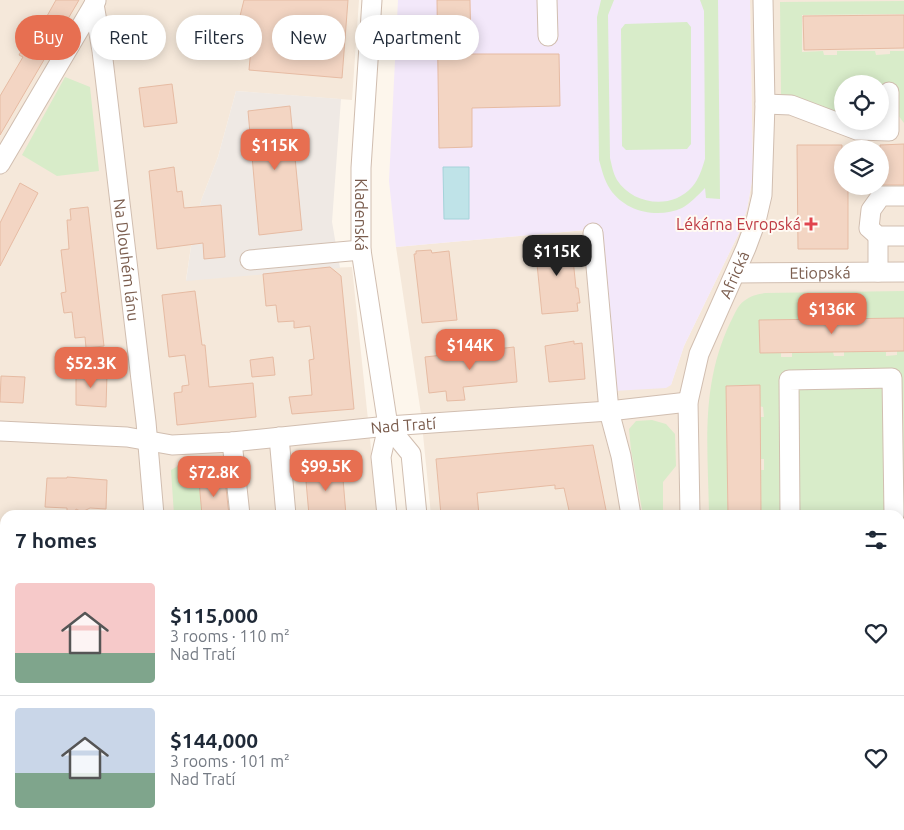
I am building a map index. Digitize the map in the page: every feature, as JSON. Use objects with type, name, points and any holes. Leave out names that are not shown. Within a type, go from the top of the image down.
[{"type":"street","name":"Kladenská","points":[[372,0],[361,168],[361,250],[388,426],[381,457],[386,510]]},
{"type":"street","points":[[548,0],[548,36]]},
{"type":"street","name":"Africká","points":[[690,510],[688,402],[699,354],[736,273],[756,221],[762,196],[765,104],[764,0]]},
{"type":"street","points":[[0,164],[95,2]]},
{"type":"street","name":"Na Dlouhém lánu","points":[[95,2],[154,510]]},
{"type":"street","points":[[765,104],[791,105],[834,121]]},
{"type":"street","points":[[857,130],[889,130]]},
{"type":"street","points":[[904,196],[881,196],[871,210],[870,228],[878,236],[904,236]]},
{"type":"street","points":[[593,233],[609,412],[621,456],[630,510]]},
{"type":"street","points":[[878,236],[878,272]]},
{"type":"street","points":[[250,260],[361,250]]},
{"type":"street","name":"Etiopská","points":[[736,273],[904,272]]},
{"type":"street","points":[[790,510],[789,380],[892,378],[894,510]]},
{"type":"street","name":"Nad Tratí","points":[[0,431],[127,438],[172,445],[232,442],[388,426],[609,412],[688,402]]},
{"type":"street","points":[[388,426],[411,454],[417,510]]},
{"type":"street","points":[[279,437],[286,510]]},
{"type":"street","points":[[232,442],[239,510]]},
{"type":"shaded area","points":[[0,0],[359,0],[358,15],[355,15],[352,100],[236,91],[218,157],[202,198],[194,226],[186,280],[352,267],[377,510],[0,510]]},
{"type":"shaded area","points":[[398,0],[750,0],[753,176],[747,209],[740,231],[684,346],[671,385],[666,388],[613,391],[597,229],[396,247],[389,181],[395,60],[479,60],[479,15],[397,15]]},
{"type":"shaded area","points":[[750,0],[904,0],[904,510],[431,510],[421,414],[396,247],[597,229],[671,385],[684,346],[740,231],[747,209],[753,176]]},
{"type":"shaded area","points":[[236,91],[341,99],[332,222],[340,268],[186,281],[194,226],[202,198],[218,157]]},
{"type":"green space","points":[[601,0],[614,0],[608,15],[610,158],[614,175],[624,188],[633,195],[653,202],[674,199],[684,194],[692,187],[703,166],[705,159],[704,11],[700,0],[718,0],[720,199],[706,198],[705,188],[682,208],[663,213],[653,213],[633,208],[624,203],[616,197],[608,186],[599,160],[597,17]]},
{"type":"green space","points":[[904,1],[904,14],[802,15],[802,52],[823,51],[824,55],[837,55],[837,51],[875,51],[876,55],[890,54],[890,51],[904,51],[904,123],[895,111],[889,110],[889,75],[834,75],[834,116],[781,96],[780,2]]},
{"type":"green space","points":[[687,22],[691,27],[691,144],[687,149],[626,150],[622,146],[621,29],[625,24]]},
{"type":"green space","points":[[65,77],[90,87],[99,171],[57,176],[22,155]]},
{"type":"green space","points":[[904,291],[904,318],[759,320],[760,353],[781,353],[781,357],[792,357],[792,352],[833,352],[834,356],[844,356],[844,352],[886,352],[886,356],[897,355],[897,351],[904,351],[904,510],[760,510],[760,470],[764,470],[764,459],[760,459],[759,417],[764,417],[763,407],[759,406],[759,385],[726,386],[728,510],[709,510],[707,441],[710,394],[714,370],[720,347],[738,308],[749,298],[765,293]]},
{"type":"green space","points":[[652,420],[666,424],[675,434],[676,466],[663,482],[663,510],[642,510],[629,429],[636,421]]},
{"type":"green space","points":[[230,461],[235,510],[230,510],[227,479],[199,481],[202,510],[174,510],[171,470],[178,466]]},
{"type":"water","points":[[443,167],[469,167],[469,219],[444,219]]},
{"type":"building","points":[[56,0],[79,0],[70,15],[48,15]]},
{"type":"building","points":[[244,0],[348,0],[345,39],[345,15],[272,15],[272,60],[343,60],[342,78],[249,70],[250,60],[262,60],[262,15],[240,15]]},
{"type":"building","points":[[437,0],[470,0],[470,15],[437,15]]},
{"type":"building","points":[[904,15],[904,48],[804,50],[803,16]]},
{"type":"building","points":[[479,54],[559,54],[560,106],[472,108],[472,147],[439,148],[438,60],[479,60]]},
{"type":"building","points":[[21,60],[44,60],[0,135],[0,96]]},
{"type":"building","points":[[172,84],[177,123],[144,127],[139,88]]},
{"type":"building","points":[[290,106],[302,230],[259,235],[248,111]]},
{"type":"building","points":[[904,144],[904,185],[889,185],[889,145]]},
{"type":"building","points":[[797,145],[834,145],[834,195],[848,195],[848,249],[798,249]]},
{"type":"building","points":[[174,167],[177,192],[182,191],[184,208],[221,205],[225,257],[204,259],[203,243],[157,249],[149,171]]},
{"type":"building","points":[[20,183],[38,193],[0,266],[0,223]]},
{"type":"building","points":[[88,207],[104,346],[86,348],[85,337],[75,338],[72,312],[64,313],[61,293],[66,292],[61,250],[69,249],[67,220],[71,220],[70,209]]},
{"type":"building","points":[[554,239],[554,242],[571,240],[576,288],[578,288],[580,303],[577,303],[578,311],[542,314],[535,244],[538,243],[538,240]]},
{"type":"building","points":[[431,250],[432,253],[449,251],[457,320],[422,323],[414,254],[416,254],[416,251]]},
{"type":"building","points":[[330,267],[341,276],[354,409],[292,414],[289,397],[312,395],[309,360],[314,359],[310,326],[294,328],[294,321],[278,322],[276,305],[266,306],[263,274]]},
{"type":"building","points":[[195,291],[202,345],[205,345],[209,387],[253,383],[256,417],[177,425],[174,393],[182,392],[182,386],[189,385],[185,355],[169,357],[162,295]]},
{"type":"building","points":[[904,318],[904,351],[760,353],[759,320]]},
{"type":"building","points":[[574,341],[574,344],[582,343],[585,379],[549,382],[545,346]]},
{"type":"building","points":[[514,347],[517,382],[463,387],[465,400],[447,401],[446,391],[429,393],[425,357]]},
{"type":"building","points":[[273,357],[275,375],[252,377],[250,360]]},
{"type":"building","points":[[76,372],[107,374],[106,407],[76,405]]},
{"type":"building","points":[[1,376],[25,377],[23,403],[0,402]]},
{"type":"building","points":[[760,385],[761,510],[728,510],[726,386]]},
{"type":"building","points":[[593,445],[606,510],[569,510],[564,488],[555,489],[555,485],[477,493],[479,510],[441,510],[436,459]]},
{"type":"building","points":[[342,467],[346,510],[309,510],[305,470]]},
{"type":"building","points":[[47,478],[107,480],[106,509],[67,510],[67,508],[45,507]]},
{"type":"building","points":[[225,479],[228,510],[202,510],[199,481]]},
{"type":"place","name":"Lékárna Evropská","points":[[811,224]]}]
